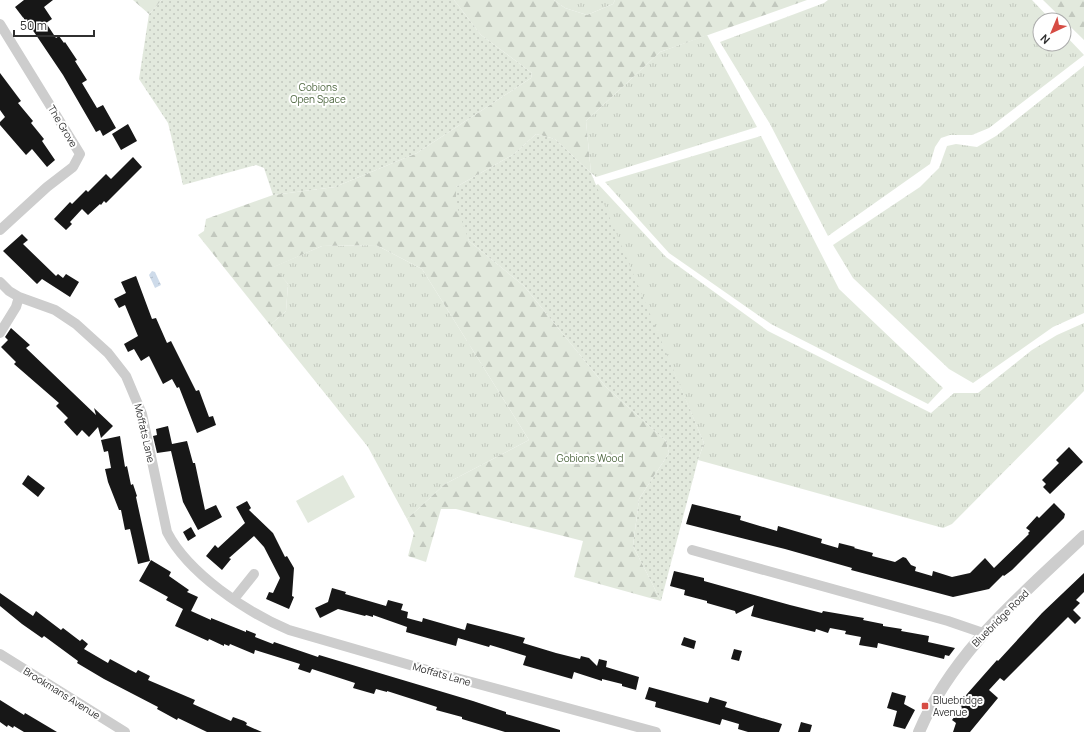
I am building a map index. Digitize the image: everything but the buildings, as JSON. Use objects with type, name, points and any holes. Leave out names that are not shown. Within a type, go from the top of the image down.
[{"type":"street","name":"The Grove","points":[[0,24],[80,154],[73,167],[47,187],[0,230]]},
{"type":"street","name":"Moffats Lane","points":[[0,282],[9,291],[19,297],[55,310],[76,324],[108,353],[126,376],[142,414],[170,538],[187,560],[234,599],[268,621],[288,630],[434,672],[656,732]]},
{"type":"street","points":[[0,333],[16,307],[19,297]]},
{"type":"street","name":"Bluebridge Road","points":[[920,732],[928,713],[952,671],[983,632],[1084,536]]},
{"type":"street","points":[[692,550],[983,632]]},
{"type":"street","points":[[234,599],[254,574]]},
{"type":"street","name":"Brookmans Avenue","points":[[0,654],[125,732]]},
{"type":"green space","points":[[133,0],[162,0],[149,14]]},
{"type":"green space","name":"Gobions Open Space","points":[[162,0],[454,0],[481,35],[532,73],[531,78],[417,153],[335,187],[273,195],[264,168],[256,165],[183,185],[168,123],[139,79],[149,14]]},
{"type":"green space","name":"Gobions Wood","points":[[454,0],[554,0],[565,8],[587,15],[613,4],[615,0],[807,0],[660,52],[586,121],[591,173],[555,139],[536,134],[514,154],[456,187],[469,241],[524,286],[606,387],[666,441],[669,453],[639,499],[633,546],[661,601],[574,577],[583,541],[456,509],[441,509],[426,562],[408,556],[414,533],[407,519],[445,484],[529,440],[422,269],[376,245],[322,246],[274,267],[288,284],[286,311],[270,325],[198,235],[204,231],[206,219],[273,195],[335,187],[417,153],[531,78],[532,73],[481,35]]},
{"type":"green space","points":[[554,0],[615,0],[613,4],[587,15],[565,8]]},
{"type":"green space","points":[[828,0],[1032,0],[1043,12],[1032,12],[1032,52],[1072,52],[1072,42],[1084,55],[989,128],[972,135],[950,135],[941,138],[935,147],[930,164],[828,236],[770,124],[720,42],[824,3]]},
{"type":"green space","points":[[1043,0],[1084,0],[1084,40],[1072,28],[1072,12],[1055,12]]},
{"type":"green space","points":[[707,35],[757,127],[596,177],[591,173],[586,121],[660,52]]},
{"type":"green space","points":[[1084,66],[1084,313],[1053,327],[973,383],[949,369],[853,278],[833,245],[920,187],[939,168],[947,146],[956,144],[977,147],[996,136]]},
{"type":"green space","points":[[536,134],[555,139],[591,173],[704,443],[698,460],[661,601],[633,546],[639,499],[669,453],[666,441],[606,387],[524,286],[469,241],[456,204],[456,187],[514,154]]},
{"type":"green space","points":[[761,136],[839,289],[943,388],[928,404],[771,324],[669,253],[605,182]]},
{"type":"green space","points":[[598,184],[666,257],[768,331],[931,413],[954,393],[978,393],[1032,350],[1057,335],[1084,323],[1084,391],[952,524],[943,528],[698,460],[704,443],[595,186]]},
{"type":"green space","points":[[376,245],[422,269],[529,440],[445,484],[407,519],[368,447],[270,325],[286,311],[288,284],[273,267],[322,246]]},
{"type":"green space","points":[[343,475],[355,497],[308,523],[296,501]]},
{"type":"water","points":[[152,271],[155,272],[161,285],[155,288],[149,275]]},
{"type":"place","name":"Bluebridge Avenue","points":[[925,706]]}]
